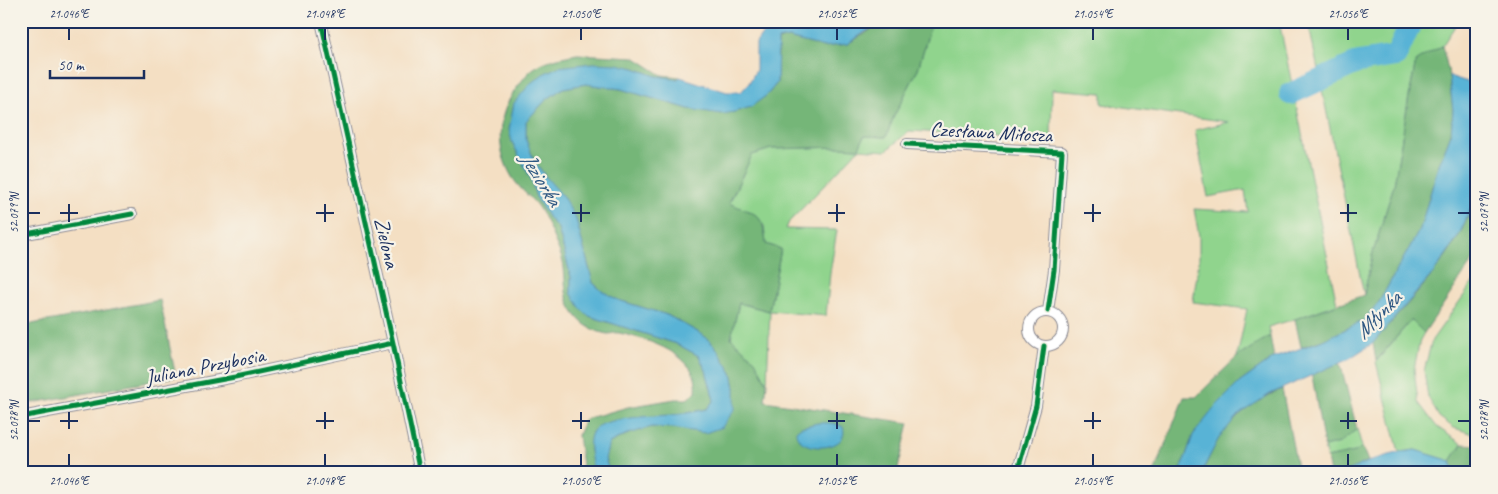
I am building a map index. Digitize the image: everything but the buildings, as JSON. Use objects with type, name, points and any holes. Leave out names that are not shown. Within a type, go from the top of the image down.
[{"type":"street","name":"Zielona","points":[[321,21],[420,473]]},
{"type":"street","name":"Czesława Miłosza","points":[[907,144],[1062,152],[1054,270],[1048,311]]},
{"type":"street","points":[[21,234],[132,214]]},
{"type":"street","points":[[1048,311],[1058,315],[1064,330],[1060,340],[1050,346],[1044,346],[1034,341],[1030,336],[1028,328],[1036,314],[1048,311]]},
{"type":"street","name":"Juliana Przybosia","points":[[21,416],[243,376],[393,344]]},
{"type":"street","points":[[1017,473],[1036,406],[1044,346]]},
{"type":"green space","points":[[882,21],[932,21],[918,69],[894,116],[886,137],[864,136],[859,148],[771,149],[752,155],[729,203],[756,216],[763,225],[766,244],[781,249],[769,311],[739,303],[731,338],[755,360],[767,383],[765,401],[909,423],[897,473],[610,473],[605,459],[609,443],[631,433],[649,427],[705,432],[735,388],[732,373],[715,346],[703,335],[667,315],[618,300],[602,291],[593,283],[576,219],[534,160],[526,140],[526,121],[546,100],[563,88],[586,84],[621,89],[689,109],[734,112],[751,106],[767,95],[777,83],[778,41],[788,38],[824,47],[847,44]]},
{"type":"green space","points":[[932,21],[1279,21],[1337,304],[1268,327],[1270,336],[1237,357],[1247,309],[1193,302],[1199,259],[1199,236],[1194,209],[1248,212],[1245,190],[1208,197],[1195,130],[1229,122],[1102,104],[1102,93],[1052,89],[1051,139],[909,131],[886,151],[859,149],[789,222],[786,229],[837,230],[826,316],[770,311],[767,383],[754,360],[731,338],[739,303],[769,311],[781,249],[766,244],[764,226],[756,215],[729,204],[752,155],[771,149],[859,148],[864,136],[886,137],[894,116],[918,69]]},
{"type":"green space","points":[[1308,21],[1455,21],[1457,23],[1442,46],[1416,62],[1394,185],[1372,256],[1364,295]]},
{"type":"green space","points":[[1442,46],[1448,69],[1453,110],[1451,134],[1438,167],[1420,229],[1379,302],[1363,321],[1323,340],[1301,347],[1295,319],[1364,295],[1372,256],[1394,185],[1416,61]]},
{"type":"green space","points":[[577,54],[634,57],[662,75],[680,77],[678,79],[656,76],[634,68],[558,67],[512,142],[531,179],[536,197],[549,218],[558,228],[571,277],[571,293],[589,316],[677,344],[699,356],[706,370],[714,400],[707,409],[592,432],[590,450],[594,473],[583,473],[578,435],[585,419],[628,407],[675,399],[687,399],[696,392],[695,379],[690,368],[670,351],[631,336],[600,332],[587,326],[578,318],[568,300],[563,261],[548,225],[535,203],[514,181],[506,165],[502,153],[500,130],[506,106],[512,95],[534,68],[549,60]]},
{"type":"green space","points":[[1477,188],[1477,251],[1472,262],[1424,333],[1411,320],[1376,361],[1373,343],[1420,290],[1449,251],[1462,230]]},
{"type":"green space","points":[[1477,277],[1477,435],[1454,428],[1439,417],[1428,397],[1424,371],[1432,340]]},
{"type":"green space","points":[[160,300],[176,377],[32,403],[21,344],[21,326]]},
{"type":"green space","points":[[1411,320],[1424,333],[1420,340],[1414,369],[1418,402],[1437,427],[1462,444],[1451,461],[1415,450],[1399,452],[1376,362]]},
{"type":"green space","points":[[1270,336],[1274,358],[1239,383],[1193,435],[1180,473],[1154,473],[1184,397],[1196,397],[1237,357]]},
{"type":"green space","points":[[1340,362],[1357,429],[1340,443],[1324,447],[1312,375]]},
{"type":"green space","points":[[1282,389],[1298,473],[1201,473],[1219,438],[1231,422],[1255,403]]},
{"type":"green space","points":[[1357,429],[1362,447],[1355,452],[1327,458],[1324,447],[1340,443]]},
{"type":"green space","points":[[1462,444],[1477,445],[1477,473],[1454,473],[1451,461]]},
{"type":"green space","points":[[1362,447],[1368,461],[1344,473],[1330,473],[1327,458],[1355,452]]},
{"type":"water","name":"Jeziorka","points":[[778,21],[882,21],[847,44],[824,47],[788,38],[778,40],[777,83],[767,95],[751,107],[734,112],[722,114],[689,109],[621,89],[586,84],[563,88],[546,100],[526,121],[526,140],[534,160],[544,175],[562,195],[576,219],[593,283],[602,291],[618,300],[667,315],[703,335],[715,346],[732,373],[735,388],[735,409],[722,427],[705,433],[652,427],[625,435],[609,443],[605,459],[610,473],[594,473],[590,440],[593,431],[599,426],[620,419],[680,414],[707,409],[714,400],[706,370],[699,356],[677,344],[589,316],[581,309],[571,293],[571,277],[558,228],[549,218],[536,197],[531,179],[512,142],[509,130],[514,103],[531,83],[543,74],[558,67],[593,63],[617,64],[656,76],[678,79],[680,77],[727,92],[741,92],[749,83],[756,70],[756,43],[768,26]]},
{"type":"water","points":[[1469,21],[1477,21],[1477,53],[1470,51]]},
{"type":"water","name":"Młynka","points":[[1449,76],[1477,85],[1477,188],[1474,202],[1458,237],[1435,271],[1373,343],[1350,358],[1270,394],[1238,415],[1219,438],[1201,473],[1180,473],[1193,435],[1216,406],[1239,383],[1274,358],[1323,340],[1363,321],[1379,302],[1420,229],[1438,167],[1451,134],[1453,110]]},
{"type":"water","points":[[818,423],[840,425],[843,427],[843,435],[839,441],[832,445],[822,447],[804,444],[798,438],[796,431],[801,427]]},
{"type":"water","points":[[1415,450],[1451,461],[1454,473],[1344,473],[1379,458]]},
{"type":"waterway","points":[[1290,94],[1359,62],[1396,56],[1412,21]]},
{"type":"cycle path","points":[[321,21],[420,473]]},
{"type":"cycle path","points":[[907,144],[1062,152],[1054,270],[1048,311]]},
{"type":"cycle path","points":[[21,235],[132,214]]},
{"type":"cycle path","points":[[21,417],[235,377],[393,343]]},
{"type":"cycle path","points":[[1017,473],[1036,406],[1044,346]]}]
